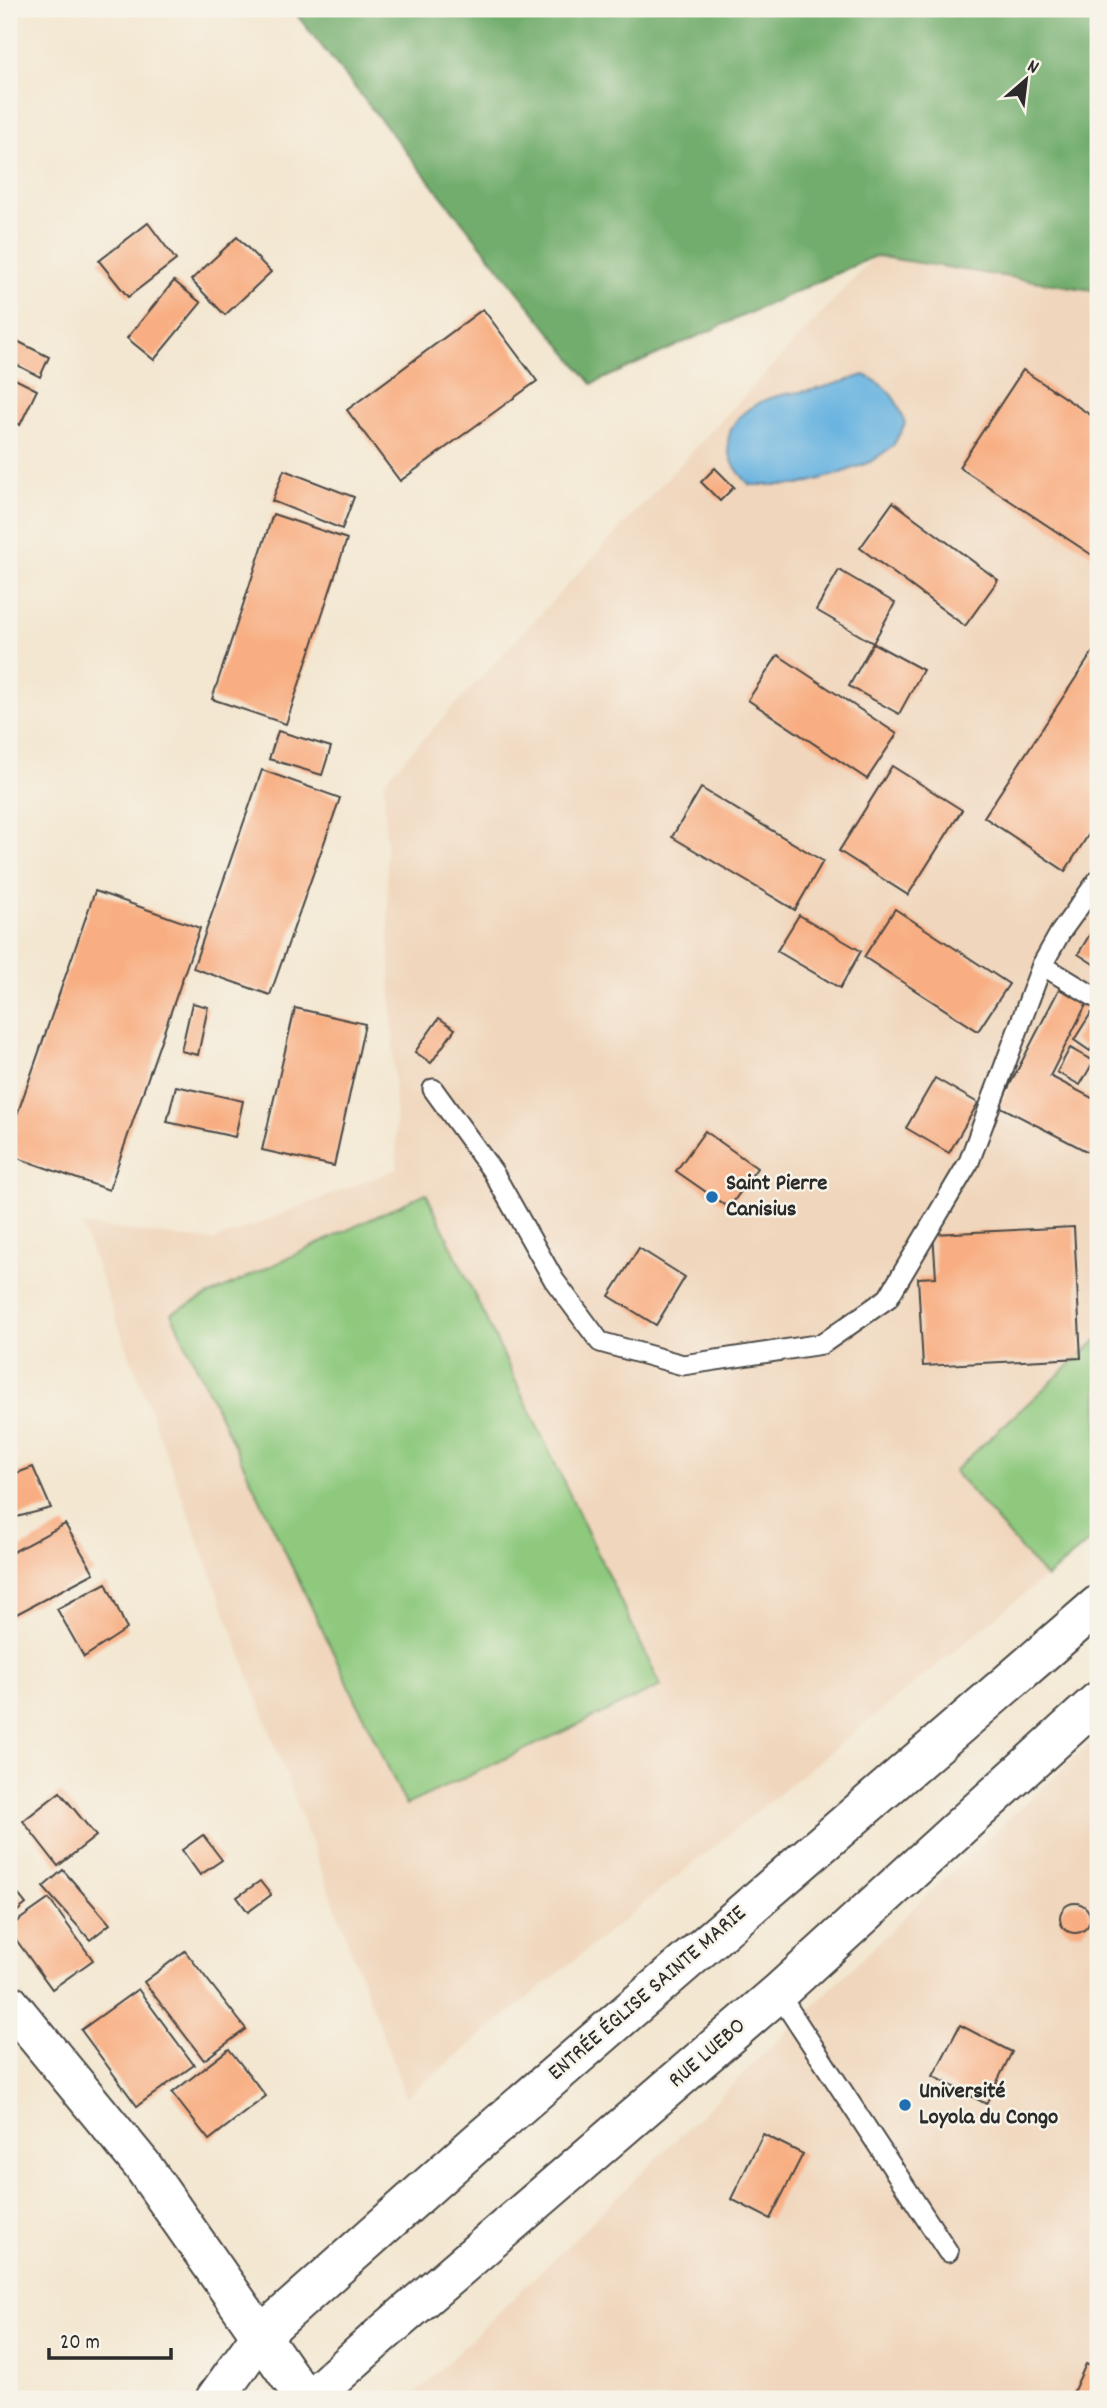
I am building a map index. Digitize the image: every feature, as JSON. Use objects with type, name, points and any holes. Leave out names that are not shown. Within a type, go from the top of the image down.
[{"type":"street","name":"ENTRÉE ÉGLISE SAINTE MARIE","points":[[215,2399],[261,2335],[479,2141],[1098,1605]]},
{"type":"street","name":"RUE LUEBO","points":[[310,2399],[778,1993],[1098,1701]]},
{"type":"street","points":[[9,2003],[142,2165],[305,2399]]},
{"type":"lane","points":[[433,1089],[493,1172],[554,1280],[600,1342],[683,1365],[822,1345],[888,1298],[969,1162],[1042,965],[1060,933],[1098,880]]},
{"type":"lane","points":[[1042,965],[1098,999]]},
{"type":"lane","points":[[778,1993],[948,2252]]},
{"type":"shaded area","name":"Saint Pierre Canisius","points":[[875,256],[1098,291],[1098,1534],[406,2097],[81,1225],[213,1241],[397,1169],[384,781]]},
{"type":"shaded area","name":"Université Loyola du Congo","points":[[1098,1736],[1098,2399],[410,2399],[933,1889]]},
{"type":"green space","points":[[292,9],[1098,9],[1098,291],[875,256],[592,384]]},
{"type":"green space","points":[[426,1193],[661,1686],[406,1805],[171,1313]]},
{"type":"green space","points":[[1098,1339],[1098,1534],[1046,1578],[954,1471]]},
{"type":"water","points":[[865,375],[891,395],[902,415],[905,424],[893,446],[870,462],[799,485],[750,485],[739,473],[732,461],[729,438],[739,417],[750,408],[776,396],[813,390]]},
{"type":"building","points":[[148,223],[176,260],[128,297],[99,261]]},
{"type":"building","points":[[237,237],[271,272],[225,315],[191,280]]},
{"type":"building","points":[[174,281],[201,303],[154,360],[127,338]]},
{"type":"building","points":[[483,309],[537,381],[400,481],[347,410]]},
{"type":"building","points":[[9,337],[49,357],[40,377],[9,361]]},
{"type":"building","points":[[1023,370],[1098,420],[1098,559],[959,467]]},
{"type":"building","points":[[9,376],[37,390],[20,425],[9,419]]},
{"type":"building","points":[[715,468],[734,487],[720,501],[701,482]]},
{"type":"building","points":[[284,470],[354,497],[342,529],[272,501]]},
{"type":"building","points":[[893,502],[998,580],[965,626],[860,548]]},
{"type":"building","points":[[273,514],[347,539],[286,724],[212,699]]},
{"type":"building","points":[[839,570],[895,603],[873,643],[816,610]]},
{"type":"building","points":[[873,643],[923,670],[899,714],[849,686]]},
{"type":"building","points":[[1098,644],[1098,820],[1065,871],[984,817]]},
{"type":"building","points":[[778,655],[897,734],[867,779],[748,700]]},
{"type":"building","points":[[278,731],[331,747],[322,775],[269,759]]},
{"type":"building","points":[[892,766],[962,810],[908,895],[839,851]]},
{"type":"building","points":[[262,770],[340,798],[270,995],[193,968]]},
{"type":"building","points":[[701,788],[823,861],[795,910],[672,837]]},
{"type":"building","points":[[95,891],[200,928],[109,1190],[9,1155],[9,1138]]},
{"type":"building","points":[[895,909],[1009,984],[978,1031],[864,957]]},
{"type":"building","points":[[799,915],[861,951],[840,988],[777,951]]},
{"type":"building","points":[[1098,921],[1098,967],[1078,954]]},
{"type":"building","points":[[1059,989],[1087,1003],[1050,1076],[1098,1101],[1098,1157],[999,1106]]},
{"type":"building","points":[[192,1003],[208,1007],[198,1055],[181,1051]]},
{"type":"building","points":[[295,1008],[365,1024],[334,1166],[262,1150]]},
{"type":"building","points":[[1091,1013],[1098,1017],[1098,1038],[1090,1051],[1074,1040]]},
{"type":"building","points":[[439,1018],[455,1029],[431,1063],[415,1052]]},
{"type":"building","points":[[1070,1048],[1094,1061],[1080,1085],[1057,1072]]},
{"type":"building","points":[[935,1078],[978,1103],[949,1153],[906,1128]]},
{"type":"building","points":[[176,1086],[243,1101],[235,1137],[167,1122]]},
{"type":"building","points":[[705,1131],[757,1168],[729,1208],[676,1171]]},
{"type":"building","points":[[1074,1227],[1081,1358],[923,1366],[918,1278],[936,1277],[933,1234]]},
{"type":"building","points":[[639,1248],[685,1277],[656,1325],[609,1296]]},
{"type":"building","points":[[33,1467],[51,1508],[9,1519],[9,1476]]},
{"type":"building","points":[[65,1524],[94,1573],[9,1618],[9,1554]]},
{"type":"building","points":[[106,1583],[127,1629],[84,1657],[57,1609]]},
{"type":"building","points":[[60,1792],[96,1836],[58,1866],[23,1821]]},
{"type":"building","points":[[203,1835],[222,1860],[200,1875],[182,1850]]},
{"type":"building","points":[[63,1870],[110,1924],[90,1940],[43,1887]]},
{"type":"building","points":[[260,1881],[271,1895],[248,1912],[237,1897]]},
{"type":"building","points":[[9,1883],[26,1904],[9,1918]]},
{"type":"building","points":[[49,1899],[93,1960],[52,1989],[9,1930],[9,1927]]},
{"type":"building","points":[[1075,1903],[1081,1904],[1089,1912],[1089,1924],[1081,1932],[1075,1933],[1069,1932],[1061,1924],[1060,1918],[1061,1912],[1069,1904]]},
{"type":"building","points":[[185,1951],[246,2029],[204,2060],[144,1982]]},
{"type":"building","points":[[138,1989],[194,2065],[137,2106],[81,2030]]},
{"type":"building","points":[[960,2025],[1012,2052],[986,2104],[933,2076]]},
{"type":"building","points":[[229,2049],[266,2096],[209,2140],[172,2093]]},
{"type":"building","points":[[763,2134],[803,2154],[770,2219],[731,2199]]},
{"type":"building","points":[[1086,2364],[1098,2370],[1098,2399],[1070,2399]]},
{"type":"place","name":"Saint Pierre Canisius","points":[[712,1197]]},
{"type":"place","name":"Université Loyola du Congo","points":[[905,2105]]}]
